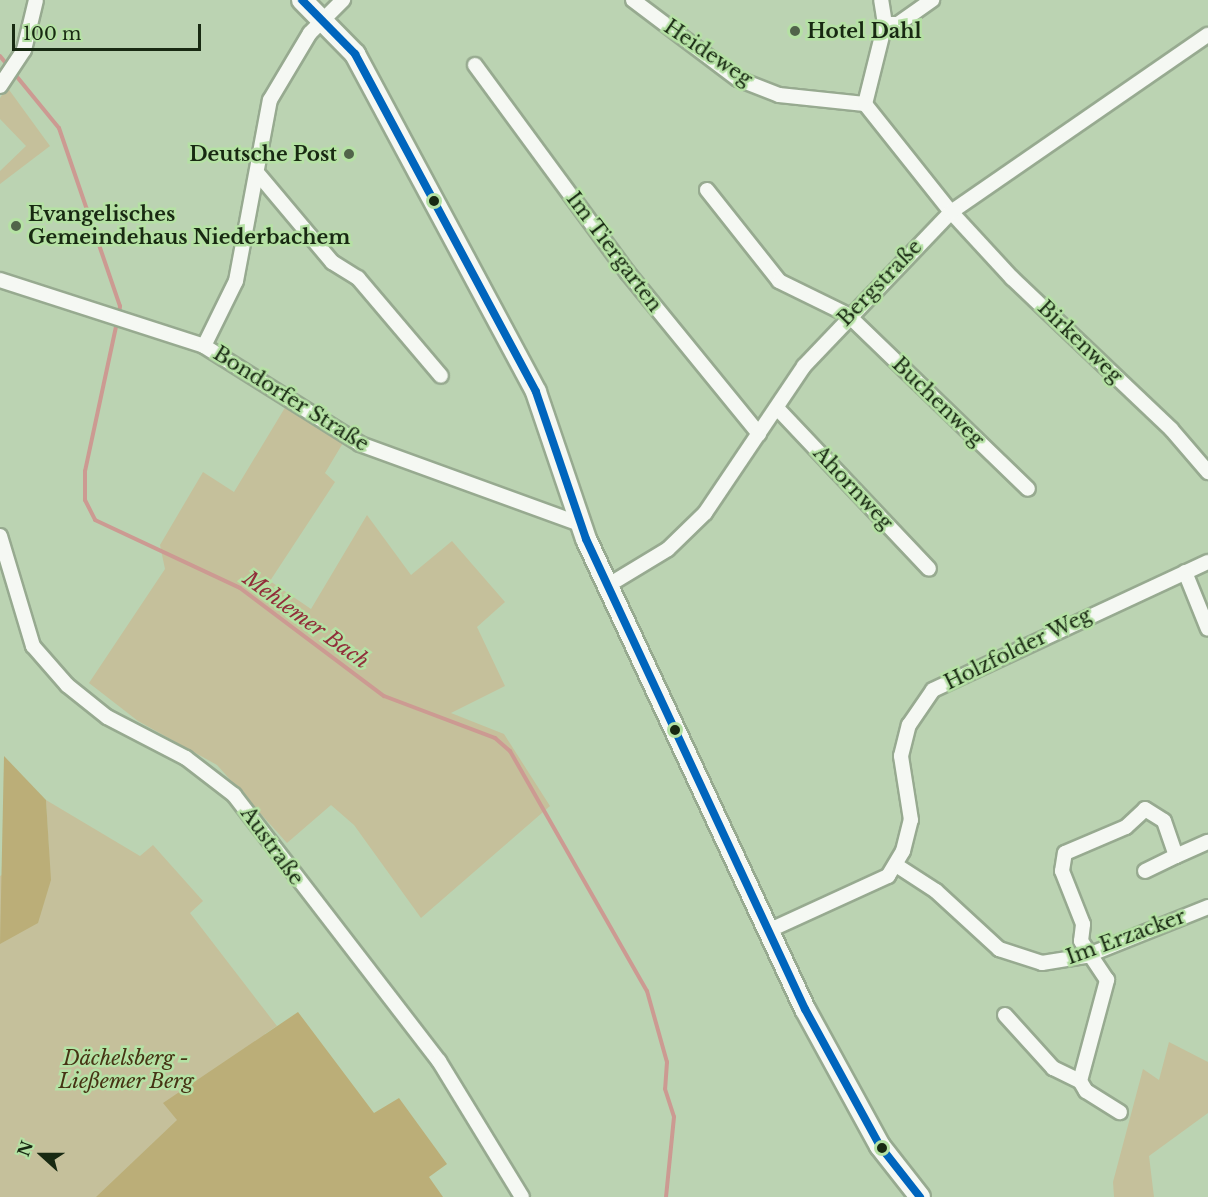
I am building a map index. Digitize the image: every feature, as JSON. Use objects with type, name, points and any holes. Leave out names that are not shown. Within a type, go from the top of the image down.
[{"type":"main road","points":[[302,0],[323,17],[355,54],[388,111],[536,392],[551,423],[580,524],[607,586],[834,1065],[885,1154],[920,1197]]},
{"type":"street","points":[[3,83],[19,60],[36,0]]},
{"type":"street","points":[[204,346],[236,281],[259,175],[270,100],[323,17],[343,0]]},
{"type":"street","name":"Heideweg","points":[[633,0],[651,5],[738,79],[778,95],[865,104]]},
{"type":"street","points":[[881,0],[885,24],[865,104],[951,212]]},
{"type":"street","points":[[885,24],[898,24],[932,0]]},
{"type":"street","name":"Bergstraße","points":[[607,586],[668,549],[705,513],[777,408],[848,315],[951,212],[1208,35]]},
{"type":"street","name":"Im Tiergarten","points":[[476,65],[627,273],[759,434]]},
{"type":"street","points":[[259,175],[332,262],[358,278],[441,376]]},
{"type":"street","name":"Buchenweg","points":[[707,190],[779,281],[848,315],[1028,489]]},
{"type":"street","name":"Birkenweg","points":[[951,212],[1208,472]]},
{"type":"street","name":"Bondorfer Straße","points":[[0,280],[132,325],[204,346],[360,444],[580,524]]},
{"type":"street","name":"Ahornweg","points":[[777,408],[929,569]]},
{"type":"street","name":"Austraße","points":[[0,536],[33,646],[67,685],[107,717],[186,758],[234,795],[440,1061],[522,1197]]},
{"type":"street","name":"Holzfolder Weg","points":[[896,865],[911,820],[901,756],[909,725],[933,690],[1208,562]]},
{"type":"street","points":[[1185,572],[1208,630]]},
{"type":"street","points":[[1080,1081],[1107,980],[1102,967],[1086,956],[1083,924],[1062,871],[1065,853],[1126,826],[1145,809],[1164,821],[1176,855]]},
{"type":"street","points":[[1145,871],[1208,842]]},
{"type":"street","points":[[770,930],[864,890],[896,865]]},
{"type":"street","name":"Im Erzacker","points":[[896,865],[936,891],[999,949],[1042,963],[1086,956],[1208,907]]},
{"type":"street","points":[[1005,1015],[1053,1068],[1080,1081],[1086,1091],[1120,1112]]},
{"type":"green space","points":[[7,87],[50,146],[0,184],[0,171],[26,146],[0,119],[0,98]]},
{"type":"green space","points":[[286,406],[343,443],[325,473],[335,482],[270,581],[311,609],[367,515],[411,575],[452,541],[505,602],[477,627],[505,686],[451,713],[504,734],[550,806],[421,918],[354,825],[331,805],[287,843],[217,765],[138,721],[89,683],[165,569],[160,545],[203,472],[234,492]]},
{"type":"green space","name":"Dächelsberg - Ließemer Berg","points":[[46,800],[140,856],[153,845],[203,901],[190,913],[277,1026],[265,1034],[412,1197],[0,1197],[0,876],[49,852]]},
{"type":"green space","points":[[1169,1042],[1208,1062],[1208,1113],[1149,1156],[1154,1197],[1114,1197],[1113,1182],[1143,1069],[1159,1080]]},
{"type":"shaded area","points":[[4,756],[46,800],[51,880],[38,923],[0,944]]},
{"type":"shaded area","points":[[298,1012],[374,1113],[399,1098],[447,1164],[429,1177],[443,1197],[96,1197],[177,1120],[163,1103]]},
{"type":"waterway","name":"Mehlemer Bach","points":[[0,56],[59,128],[120,306],[119,315]]},
{"type":"waterway","name":"Mehlemer Bach","points":[[117,322],[85,471],[85,500],[95,520],[240,588],[384,696],[495,738],[510,751],[647,991],[667,1062],[665,1089],[674,1117],[666,1197]]},
{"type":"transit line","points":[[302,0],[355,54],[536,392],[586,539],[805,1009],[880,1146],[920,1197]]},
{"type":"place","name":"Hotel Dahl","points":[[795,31]]},
{"type":"place","name":"Deutsche Post","points":[[349,154]]},
{"type":"place","name":"Evangelisches Gemeindehaus Niederbachem","points":[[16,226]]}]
